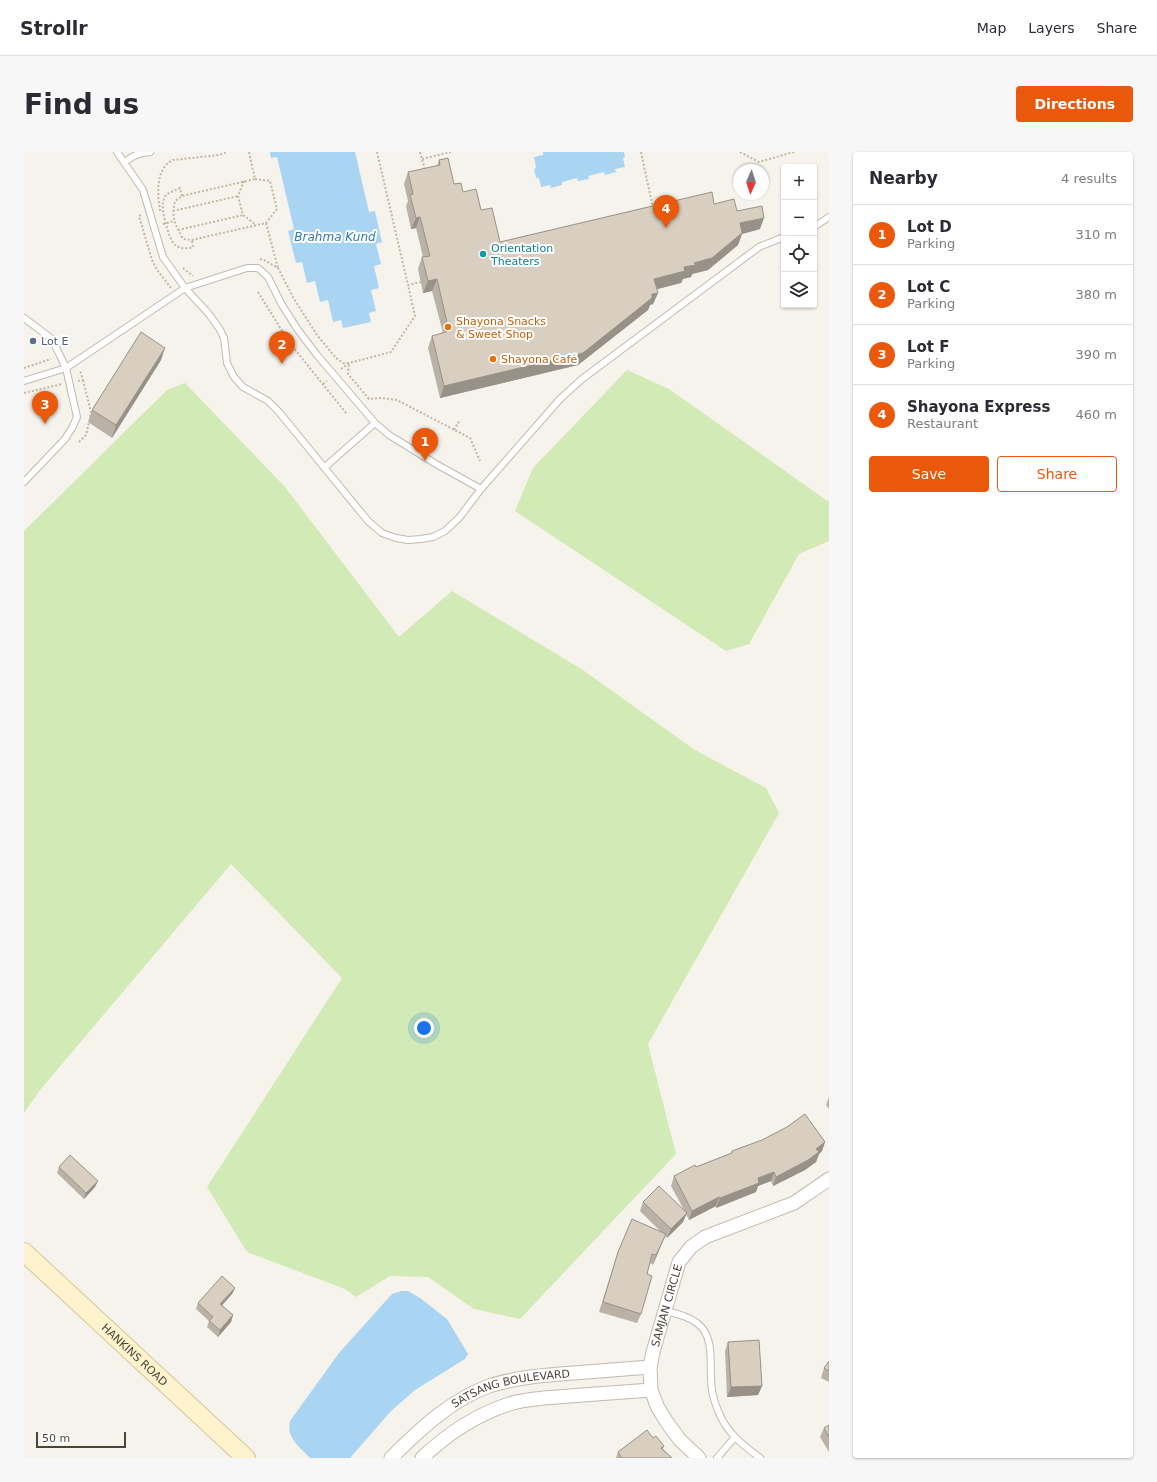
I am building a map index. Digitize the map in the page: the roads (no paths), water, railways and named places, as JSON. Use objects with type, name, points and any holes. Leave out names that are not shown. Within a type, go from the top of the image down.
[{"type":"main road","name":"HANKINS ROAD","points":[[24,1252],[246,1458]]},
{"type":"street","name":"SAMJAN CIRCLE","points":[[700,1458],[680,1440],[668,1424],[658,1408],[651,1390],[650,1367],[679,1262],[690,1247],[705,1237],[794,1202],[829,1179]]},
{"type":"street","name":"SATSANG BOULEVARD","points":[[391,1458],[416,1433],[443,1412],[466,1398],[492,1386],[522,1378],[650,1367]]},
{"type":"street","name":"SATSANG BOULEVARD","points":[[422,1458],[458,1428],[482,1414],[510,1404],[537,1399],[651,1390]]},
{"type":"lane","points":[[117,152],[143,190],[163,257],[185,288],[208,313],[219,328],[224,338],[227,363],[234,376],[243,387],[268,401],[279,412],[368,521],[382,532],[396,538],[408,540],[433,537],[445,531],[459,518],[481,489],[560,399],[582,379],[759,247],[781,238]]},
{"type":"lane","points":[[125,162],[132,156],[150,152]]},
{"type":"lane","points":[[817,225],[829,217]]},
{"type":"lane","points":[[24,381],[66,368],[185,288],[247,268],[258,268],[268,277],[282,305],[298,330],[317,355],[376,423],[402,443],[481,489]]},
{"type":"lane","points":[[24,318],[52,339],[66,368],[77,417],[75,423],[64,439],[24,482]]},
{"type":"lane","points":[[325,467],[376,423]]},
{"type":"lane","points":[[665,1311],[677,1314],[696,1323],[706,1333],[711,1359],[712,1389],[719,1413],[727,1429],[735,1438],[760,1458]]},
{"type":"lane","points":[[717,1458],[735,1438]]},
{"type":"water","name":"Brahma Kund","points":[[270,152],[355,152],[369,212],[375,211],[382,242],[376,244],[381,264],[374,266],[379,288],[371,290],[376,311],[369,313],[371,322],[343,328],[341,320],[333,322],[328,300],[320,302],[315,281],[307,283],[302,262],[296,263],[288,231],[294,229],[277,157],[271,158]]},
{"type":"water","points":[[543,152],[624,152],[625,157],[623,158],[625,167],[615,169],[616,172],[605,175],[604,172],[588,176],[589,179],[578,181],[577,178],[562,182],[562,185],[551,188],[550,185],[541,187],[539,178],[536,178],[534,157],[543,155]]},
{"type":"water","points":[[401,1291],[408,1291],[420,1298],[447,1319],[468,1354],[465,1359],[415,1390],[391,1411],[350,1458],[310,1458],[294,1441],[289,1427],[290,1421],[339,1353],[392,1294]]},
{"type":"place","name":"Shayona Express","points":[[666,228]]},
{"type":"place","name":"Orientation Theaters","points":[[483,254]]},
{"type":"place","name":"Shayona Snacks & Sweet Shop","points":[[448,327]]},
{"type":"place","name":"Lot E","points":[[33,341]]},
{"type":"place","name":"Shayona Café","points":[[493,359]]},
{"type":"place","name":"Lot C","points":[[282,364]]},
{"type":"place","name":"Lot F","points":[[45,424]]},
{"type":"place","name":"Lot D","points":[[425,461]]}]
